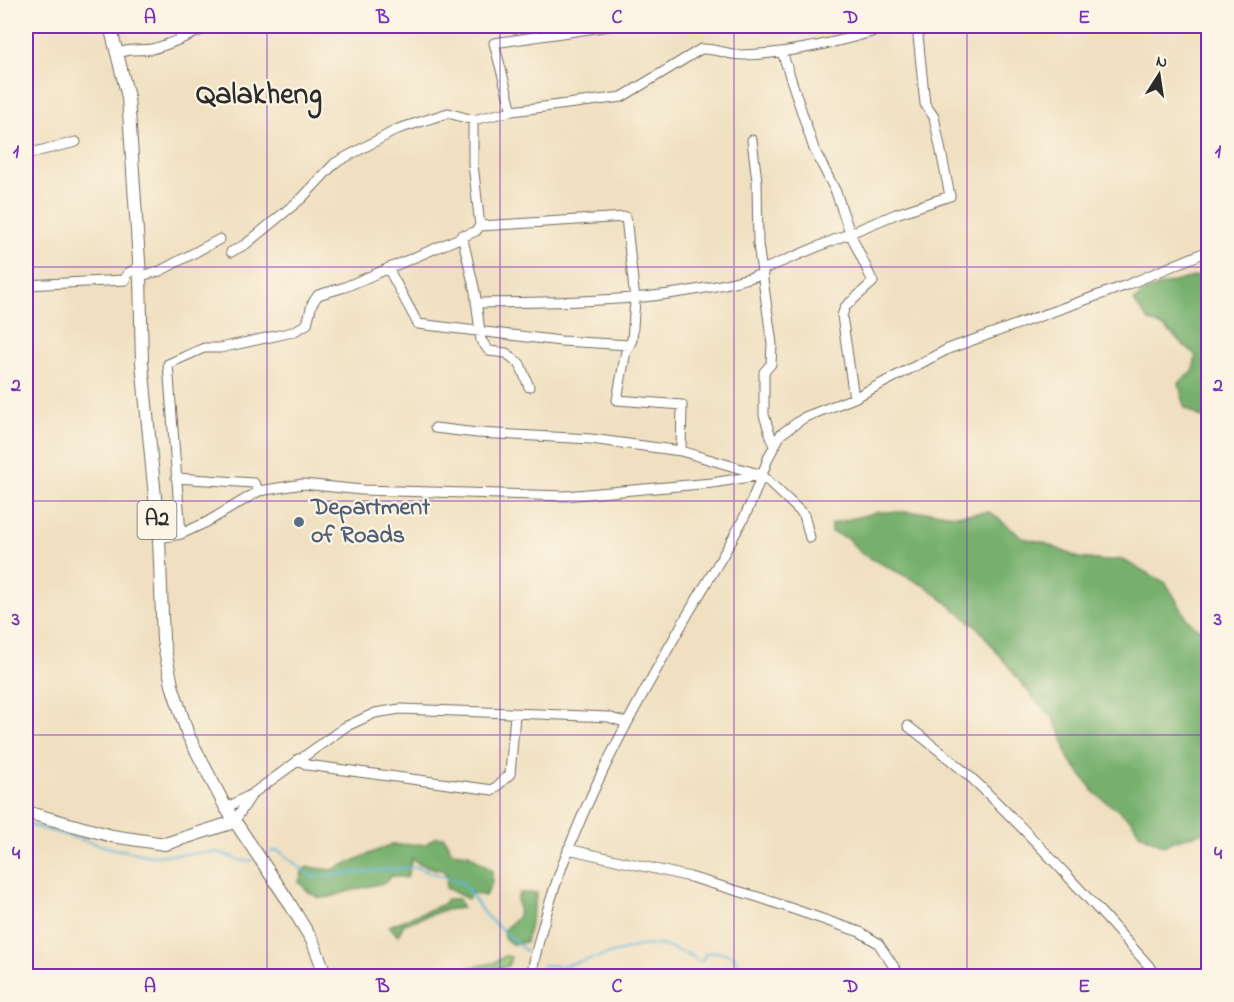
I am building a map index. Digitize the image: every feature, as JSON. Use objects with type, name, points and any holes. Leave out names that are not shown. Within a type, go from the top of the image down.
[{"type":"main road","name":"A2","points":[[110,26],[119,53],[129,106],[140,272],[142,363],[159,538],[163,640],[171,686],[189,735],[226,808],[313,942],[326,976]]},
{"type":"main road","points":[[210,829],[226,808]]},
{"type":"main road","points":[[26,812],[140,842],[165,844],[234,822]]},
{"type":"street","points":[[119,53],[137,48],[147,50],[159,47],[210,26]]},
{"type":"street","points":[[512,111],[494,43],[609,26]]},
{"type":"street","points":[[231,252],[246,244],[302,198],[335,163],[398,129],[448,113],[474,120],[512,111],[622,97],[701,49],[739,55],[782,52],[834,42],[891,26]]},
{"type":"street","points":[[476,303],[635,300],[705,290],[763,272],[896,214],[950,196],[934,117],[925,104],[917,26]]},
{"type":"street","points":[[782,52],[814,149],[843,208],[850,233],[873,282],[845,307],[842,316],[854,398]]},
{"type":"street","points":[[181,534],[168,364],[204,348],[220,348],[293,332],[307,324],[312,304],[318,295],[345,287],[462,235],[476,231],[480,226],[473,164],[474,120]]},
{"type":"street","points":[[752,140],[757,181],[758,244],[772,344],[771,364],[764,372],[764,415],[774,446]]},
{"type":"street","points":[[26,154],[76,142]]},
{"type":"street","points":[[480,226],[626,217],[635,300],[630,345],[617,400],[682,405],[681,451]]},
{"type":"street","points":[[462,235],[481,340],[489,351],[506,353],[520,364],[530,387]]},
{"type":"street","points":[[26,285],[125,280],[127,274],[160,271],[220,239]]},
{"type":"street","points":[[531,976],[538,941],[568,849],[600,772],[741,525],[781,434],[806,417],[854,398],[948,349],[1127,285],[1209,251]]},
{"type":"street","points":[[388,268],[418,324],[561,342],[630,345]]},
{"type":"street","points":[[435,428],[477,433],[591,439],[681,451],[762,476],[804,515],[810,538]]},
{"type":"street","points":[[159,538],[181,534],[207,522],[259,491],[303,484],[395,492],[565,496],[712,483],[762,476]]},
{"type":"street","points":[[176,478],[254,483],[259,491]]},
{"type":"street","points":[[226,808],[252,794],[345,727],[375,713],[400,709],[608,717],[627,723]]},
{"type":"street","points":[[298,759],[307,765],[493,790],[510,774],[515,715]]},
{"type":"street","points":[[908,726],[977,783],[1041,847],[1096,904],[1158,976]]},
{"type":"street","points":[[234,822],[252,794]]},
{"type":"street","points":[[568,849],[690,877],[758,897],[860,932],[878,943],[900,976]]},
{"type":"green space","points":[[1208,273],[1208,421],[1185,408],[1179,383],[1193,371],[1196,356],[1165,328],[1149,321],[1134,302],[1148,291],[1158,287]]},
{"type":"green space","points":[[877,512],[934,512],[954,515],[990,512],[1023,538],[1042,542],[1079,558],[1106,561],[1121,559],[1166,583],[1188,620],[1208,637],[1208,831],[1173,841],[1164,846],[1140,834],[1132,821],[1096,794],[1068,758],[1062,735],[1052,716],[1035,700],[978,628],[927,587],[862,554],[847,538],[831,532],[831,524]]},
{"type":"green space","points":[[435,837],[444,837],[452,852],[469,854],[492,871],[492,883],[485,896],[471,893],[468,899],[446,888],[447,876],[444,871],[419,864],[412,858],[407,878],[391,876],[387,882],[327,897],[322,898],[311,894],[299,882],[303,870],[308,867],[332,870],[390,845],[426,844]]},
{"type":"green space","points":[[520,893],[537,893],[526,942],[512,944],[504,938],[503,931],[518,915],[517,898]]},
{"type":"green space","points":[[447,899],[459,899],[463,908],[444,910],[404,924],[398,936],[389,926],[442,905]]},
{"type":"green space","points":[[505,956],[511,957],[508,966],[482,971],[476,976],[467,968],[494,963]]},
{"type":"waterway","points":[[26,824],[111,848],[151,856],[218,852],[242,861],[252,860]]},
{"type":"waterway","points":[[271,852],[278,850],[312,877],[415,867],[463,883],[486,916],[526,951]]},
{"type":"waterway","points":[[543,965],[563,966],[639,946],[661,945],[693,956],[697,961],[702,961],[706,953],[718,952],[734,956],[745,976]]},
{"type":"place","name":"Department of Roads","points":[[299,522]]},
{"type":"district","name":"Qalakheng","points":[[259,96]]}]
